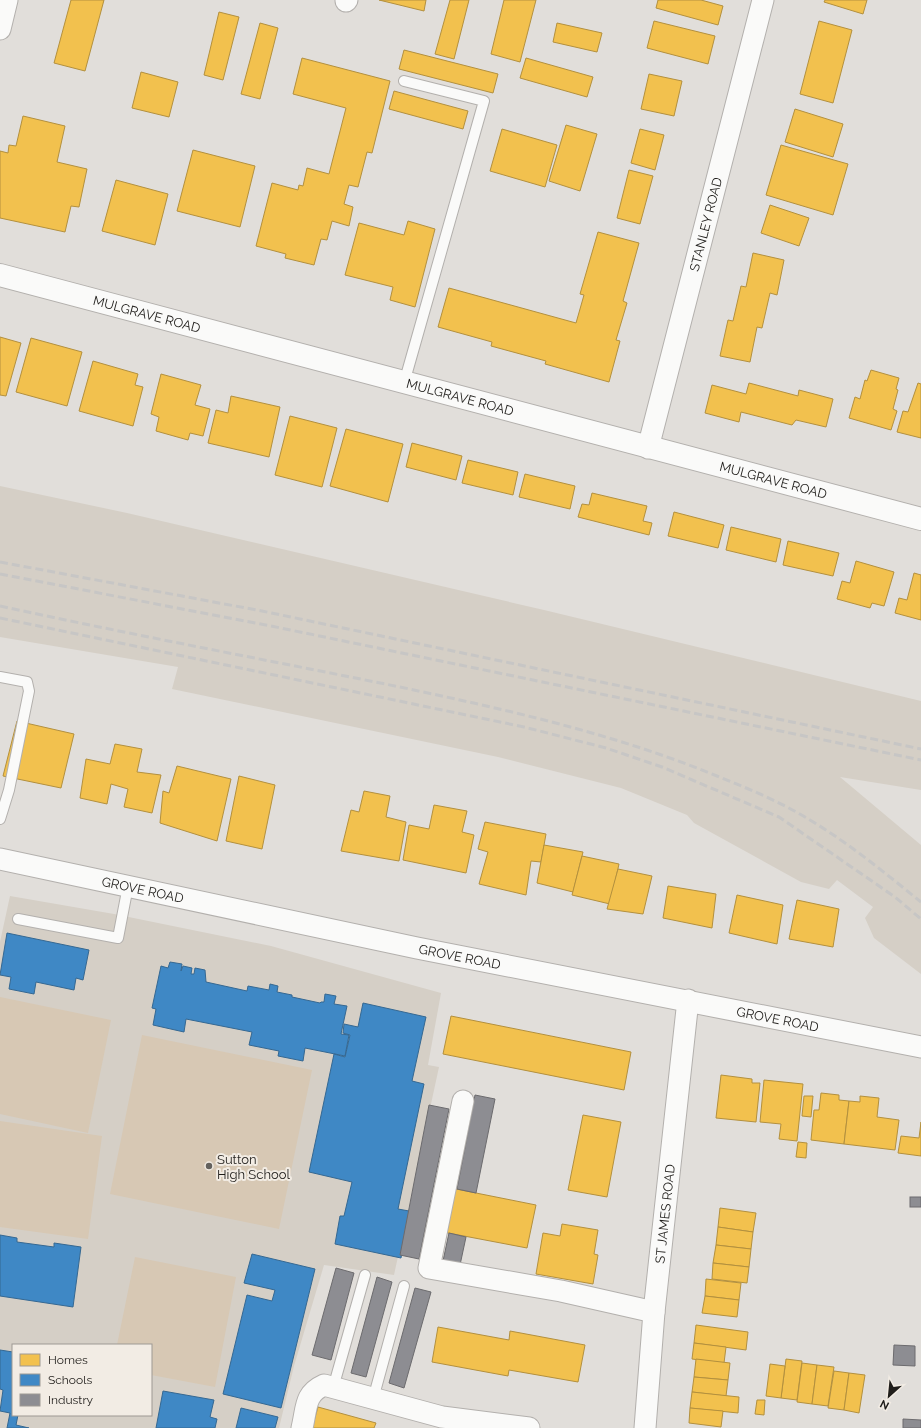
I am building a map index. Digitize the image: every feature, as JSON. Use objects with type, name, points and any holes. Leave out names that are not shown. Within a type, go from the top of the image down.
[{"type":"street","points":[[0,29],[8,0]]},
{"type":"street","name":"STANLEY ROAD","points":[[648,448],[763,0]]},
{"type":"street","name":"MULGRAVE ROAD","points":[[0,276],[921,519]]},
{"type":"street","name":"GROVE ROAD","points":[[0,859],[417,948],[688,1000],[921,1047]]},
{"type":"street","name":"ST JAMES ROAD","points":[[645,1428],[654,1312],[688,1000]]},
{"type":"street","points":[[464,1100],[429,1268],[561,1291],[654,1312]]},
{"type":"street","points":[[302,1428],[310,1394],[314,1390],[324,1385],[442,1417],[529,1428]]},
{"type":"lane","points":[[404,81],[484,101],[404,383]]},
{"type":"lane","points":[[0,677],[27,682],[29,691],[9,790],[0,818]]},
{"type":"lane","points":[[18,919],[118,938],[128,886]]},
{"type":"lane","points":[[333,1388],[365,1275]]},
{"type":"lane","points":[[373,1399],[404,1286]]},
{"type":"shaded area","points":[[0,486],[127,513],[544,610],[921,701],[921,790],[840,777],[921,845],[921,974],[874,938],[865,918],[873,907],[837,880],[829,889],[801,882],[694,823],[687,815],[621,788],[498,757],[172,689],[178,667],[0,637]]},
{"type":"shaded area","name":"Sutton High School","points":[[10,896],[114,914],[271,946],[441,993],[428,1065],[439,1067],[394,1275],[324,1265],[294,1366],[279,1428],[0,1428],[0,942]]},
{"type":"shaded area","points":[[0,997],[111,1020],[88,1133],[0,1114]]},
{"type":"shaded area","points":[[142,1035],[312,1070],[279,1229],[110,1194]]},
{"type":"shaded area","points":[[0,1121],[102,1136],[88,1239],[0,1227]]},
{"type":"shaded area","points":[[135,1257],[236,1277],[215,1387],[152,1375],[152,1344],[117,1344]]},
{"type":"building: Homes","points":[[71,0],[104,0],[85,71],[54,63]]},
{"type":"building: Homes","points":[[379,0],[426,0],[424,11]]},
{"type":"building: Homes","points":[[450,0],[469,0],[454,59],[435,54]]},
{"type":"building: Homes","points":[[504,0],[536,0],[520,62],[491,54]]},
{"type":"building: Homes","points":[[658,0],[701,0],[723,6],[718,25],[656,8]]},
{"type":"building: Homes","points":[[825,0],[867,0],[863,14],[824,2]]},
{"type":"building: Homes","points":[[219,12],[239,17],[223,80],[204,75]]},
{"type":"building: Homes","points":[[654,21],[715,36],[708,64],[647,48]]},
{"type":"building: Homes","points":[[819,21],[852,30],[833,103],[800,94]]},
{"type":"building: Homes","points":[[260,23],[278,28],[260,99],[241,94]]},
{"type":"building: Homes","points":[[557,23],[602,33],[597,52],[553,42]]},
{"type":"building: Homes","points":[[404,50],[498,74],[493,93],[399,69]]},
{"type":"building: Homes","points":[[302,58],[390,81],[372,153],[367,152],[358,187],[349,185],[344,204],[353,207],[349,226],[332,221],[327,240],[321,239],[314,265],[285,258],[286,254],[256,246],[272,183],[298,190],[299,185],[303,186],[307,168],[329,174],[346,108],[293,94]]},
{"type":"building: Homes","points":[[526,58],[593,77],[587,97],[520,78]]},
{"type":"building: Homes","points":[[141,72],[178,82],[169,117],[132,108]]},
{"type":"building: Homes","points":[[649,74],[682,81],[674,116],[641,109]]},
{"type":"building: Homes","points":[[394,91],[468,111],[463,129],[389,109]]},
{"type":"building: Homes","points":[[795,109],[843,124],[833,157],[785,142]]},
{"type":"building: Homes","points":[[23,116],[65,126],[57,162],[87,169],[79,207],[71,206],[65,232],[0,218],[0,151],[8,153],[9,145],[16,146]]},
{"type":"building: Homes","points":[[566,125],[597,134],[580,191],[549,181]]},
{"type":"building: Homes","points":[[502,129],[557,145],[545,187],[490,171]]},
{"type":"building: Homes","points":[[640,129],[664,135],[655,170],[631,163]]},
{"type":"building: Homes","points":[[781,145],[848,164],[833,215],[766,195]]},
{"type":"building: Homes","points":[[193,150],[255,166],[240,227],[177,211]]},
{"type":"building: Homes","points":[[629,170],[653,176],[640,224],[617,218]]},
{"type":"building: Homes","points":[[116,180],[168,194],[155,245],[102,231]]},
{"type":"building: Homes","points":[[770,205],[809,218],[799,246],[761,233]]},
{"type":"building: Homes","points":[[408,221],[435,229],[415,307],[390,300],[393,287],[345,275],[359,223],[404,235]]},
{"type":"building: Homes","points":[[598,232],[639,243],[623,301],[627,303],[616,340],[620,341],[609,382],[545,364],[546,361],[491,346],[492,342],[438,327],[449,288],[576,323],[584,295],[580,294]]},
{"type":"building: Homes","points":[[753,253],[784,260],[777,295],[770,293],[762,328],[757,327],[750,362],[720,356],[728,320],[733,321],[741,286],[746,287]]},
{"type":"building: Homes","points":[[0,337],[21,343],[6,396],[0,395]]},
{"type":"building: Homes","points":[[31,338],[82,352],[67,406],[16,392]]},
{"type":"building: Homes","points":[[93,361],[138,374],[135,385],[143,387],[133,426],[79,411]]},
{"type":"building: Homes","points":[[871,370],[899,378],[896,389],[898,390],[893,409],[897,411],[891,430],[849,418],[855,397],[860,399],[865,380],[867,381]]},
{"type":"building: Homes","points":[[161,374],[201,385],[195,405],[210,409],[203,436],[190,433],[188,440],[156,431],[159,417],[151,414]]},
{"type":"building: Homes","points":[[749,383],[798,396],[799,390],[833,399],[826,427],[796,420],[792,425],[741,412],[739,422],[705,413],[712,385],[746,394]]},
{"type":"building: Homes","points":[[918,383],[921,384],[921,438],[897,432],[903,411],[908,412]]},
{"type":"building: Homes","points":[[231,396],[280,407],[269,457],[208,443],[216,410],[228,413]]},
{"type":"building: Homes","points":[[290,416],[337,428],[322,487],[275,475]]},
{"type":"building: Homes","points":[[346,429],[403,444],[388,502],[330,486]]},
{"type":"building: Homes","points":[[412,443],[462,456],[456,480],[406,467]]},
{"type":"building: Homes","points":[[468,460],[518,472],[513,495],[462,483]]},
{"type":"building: Homes","points":[[525,474],[575,486],[570,509],[519,497]]},
{"type":"building: Homes","points":[[592,493],[647,506],[643,521],[652,523],[649,535],[578,517],[582,504],[589,505]]},
{"type":"building: Homes","points":[[674,512],[724,525],[718,548],[668,536]]},
{"type":"building: Homes","points":[[731,527],[781,539],[776,562],[726,550]]},
{"type":"building: Homes","points":[[788,541],[839,553],[833,576],[783,565]]},
{"type":"building: Homes","points":[[856,561],[894,572],[884,606],[872,603],[870,608],[837,599],[842,581],[850,583]]},
{"type":"building: Homes","points":[[914,573],[921,575],[921,620],[895,613],[899,598],[907,600]]},
{"type":"building: Homes","points":[[17,721],[74,734],[61,788],[3,776]]},
{"type":"building: Homes","points":[[115,744],[142,749],[137,772],[161,775],[152,813],[124,807],[128,789],[111,784],[107,804],[80,798],[86,759],[110,764]]},
{"type":"building: Homes","points":[[177,766],[231,779],[217,841],[160,823],[163,791],[169,793]]},
{"type":"building: Homes","points":[[239,776],[275,785],[262,849],[226,841]]},
{"type":"building: Homes","points":[[364,791],[390,796],[386,817],[406,822],[399,861],[341,851],[351,810],[359,812]]},
{"type":"building: Homes","points":[[434,805],[467,811],[462,832],[474,835],[466,873],[403,860],[409,825],[429,829]]},
{"type":"building: Homes","points":[[485,822],[546,834],[541,862],[531,861],[526,895],[479,884],[488,852],[478,849]]},
{"type":"building: Homes","points":[[544,845],[583,852],[573,892],[537,883]]},
{"type":"building: Homes","points":[[582,856],[619,864],[610,904],[572,895]]},
{"type":"building: Homes","points":[[618,869],[652,876],[643,914],[607,909]]},
{"type":"building: Homes","points":[[668,886],[716,894],[712,928],[663,918]]},
{"type":"building: Homes","points":[[737,895],[783,905],[777,944],[729,933]]},
{"type":"building: Homes","points":[[797,900],[839,909],[833,947],[789,939]]},
{"type":"building: Homes","points":[[451,1016],[631,1052],[624,1090],[443,1054]]},
{"type":"building: Homes","points":[[721,1075],[752,1079],[752,1083],[760,1083],[756,1122],[716,1118]]},
{"type":"building: Homes","points":[[764,1080],[803,1084],[797,1141],[779,1139],[781,1124],[760,1122]]},
{"type":"building: Homes","points":[[821,1093],[839,1095],[839,1100],[849,1101],[844,1144],[811,1140],[814,1110],[819,1110]]},
{"type":"building: Homes","points":[[804,1096],[813,1096],[811,1117],[802,1116]]},
{"type":"building: Homes","points":[[860,1096],[879,1098],[877,1117],[899,1120],[895,1150],[844,1144],[849,1101],[860,1102]]},
{"type":"building: Homes","points":[[583,1115],[621,1122],[607,1197],[568,1190]]},
{"type":"building: Homes","points":[[921,1122],[921,1156],[898,1153],[901,1136],[919,1138]]},
{"type":"building: Homes","points":[[798,1142],[807,1143],[806,1158],[796,1157]]},
{"type":"building: Homes","points":[[451,1188],[536,1205],[527,1248],[443,1232]]},
{"type":"building: Homes","points":[[720,1208],[756,1213],[753,1232],[718,1227]]},
{"type":"building: Homes","points":[[562,1224],[598,1230],[594,1254],[598,1255],[593,1284],[536,1274],[543,1233],[560,1236]]},
{"type":"building: Homes","points":[[718,1227],[753,1232],[751,1249],[716,1245]]},
{"type":"building: Homes","points":[[716,1245],[751,1249],[749,1267],[713,1263]]},
{"type":"building: Homes","points":[[713,1263],[749,1267],[747,1283],[712,1279]]},
{"type":"building: Homes","points":[[706,1279],[741,1283],[739,1300],[705,1296]]},
{"type":"building: Homes","points":[[705,1296],[739,1300],[737,1317],[702,1313]]},
{"type":"building: Homes","points":[[696,1325],[748,1332],[746,1350],[694,1343]]},
{"type":"building: Homes","points":[[438,1327],[509,1340],[510,1331],[585,1345],[578,1382],[509,1370],[508,1376],[432,1362]]},
{"type":"building: Homes","points":[[694,1343],[726,1347],[724,1363],[692,1359]]},
{"type":"building: Homes","points":[[696,1359],[730,1363],[728,1380],[694,1377]]},
{"type":"building: Homes","points":[[786,1359],[802,1361],[797,1400],[781,1398]]},
{"type":"building: Homes","points":[[802,1363],[817,1365],[812,1404],[797,1402]]},
{"type":"building: Homes","points":[[770,1364],[785,1366],[781,1398],[766,1396]]},
{"type":"building: Homes","points":[[817,1365],[834,1367],[828,1406],[812,1404]]},
{"type":"building: Homes","points":[[834,1371],[849,1373],[844,1410],[828,1408]]},
{"type":"building: Homes","points":[[849,1373],[865,1375],[859,1413],[844,1410]]},
{"type":"building: Homes","points":[[694,1377],[728,1380],[726,1396],[692,1392]]},
{"type":"building: Homes","points":[[692,1392],[739,1397],[738,1413],[690,1408]]},
{"type":"building: Homes","points":[[757,1400],[765,1400],[764,1415],[755,1414]]},
{"type":"building: Homes","points":[[318,1407],[376,1423],[374,1428],[312,1428]]},
{"type":"building: Homes","points":[[690,1408],[723,1411],[721,1427],[689,1423]]},
{"type":"building: Schools","points":[[7,933],[89,950],[83,980],[76,978],[74,990],[36,982],[34,994],[9,989],[11,977],[0,975]]},
{"type":"building: Schools","points":[[170,962],[182,964],[181,971],[183,966],[192,968],[191,974],[194,974],[195,968],[205,970],[206,982],[247,991],[248,986],[269,990],[270,984],[278,986],[277,992],[320,1003],[324,1002],[325,994],[336,996],[334,1004],[347,1006],[341,1034],[349,1035],[345,1056],[305,1048],[303,1061],[278,1056],[279,1051],[249,1045],[252,1032],[186,1019],[184,1032],[153,1025],[156,1009],[152,1008],[161,966],[168,968]]},
{"type":"building: Schools","points":[[363,1003],[426,1017],[412,1081],[424,1084],[398,1209],[409,1211],[401,1258],[335,1244],[340,1216],[344,1216],[352,1182],[309,1172],[334,1054],[345,1057],[350,1035],[343,1033],[344,1024],[358,1027]]},
{"type":"building: Schools","points":[[0,1235],[17,1238],[17,1242],[54,1247],[54,1243],[81,1247],[73,1307],[0,1296]]},
{"type":"building: Schools","points":[[252,1254],[315,1269],[281,1408],[223,1394],[247,1295],[272,1301],[275,1290],[244,1283]]},
{"type":"building: Schools","points":[[0,1350],[12,1352],[12,1416],[18,1416],[16,1425],[29,1428],[7,1428],[10,1413],[0,1411],[3,1390],[0,1389]]},
{"type":"building: Schools","points":[[163,1391],[214,1400],[210,1417],[217,1419],[215,1428],[156,1428]]},
{"type":"building: Schools","points":[[241,1408],[278,1417],[275,1428],[236,1428]]},
{"type":"building: Industry","points":[[475,1095],[495,1099],[476,1193],[457,1189]]},
{"type":"building: Industry","points":[[429,1105],[449,1109],[419,1259],[400,1255]]},
{"type":"building: Industry","points":[[910,1197],[921,1197],[921,1207],[910,1207]]},
{"type":"building: Industry","points":[[449,1233],[466,1237],[460,1265],[443,1261]]},
{"type":"building: Industry","points":[[336,1268],[354,1273],[331,1360],[312,1355]]},
{"type":"building: Industry","points":[[377,1277],[392,1282],[366,1377],[351,1373]]},
{"type":"building: Industry","points":[[415,1288],[431,1292],[404,1388],[389,1383]]},
{"type":"building: Industry","points":[[894,1345],[915,1346],[915,1366],[893,1365]]},
{"type":"building: Industry","points":[[903,1419],[921,1420],[921,1428],[903,1428]]},
{"type":"railway","points":[[0,562],[262,611],[921,749]]},
{"type":"railway","points":[[0,574],[271,626],[921,760]]},
{"type":"railway","points":[[0,606],[400,687],[521,714],[600,735],[679,761],[788,807],[825,829],[881,870],[921,902]]},
{"type":"railway","points":[[0,618],[524,727],[606,748],[662,767],[779,817],[895,897],[921,919]]},
{"type":"place","name":"Sutton High School","points":[[209,1166]]}]
